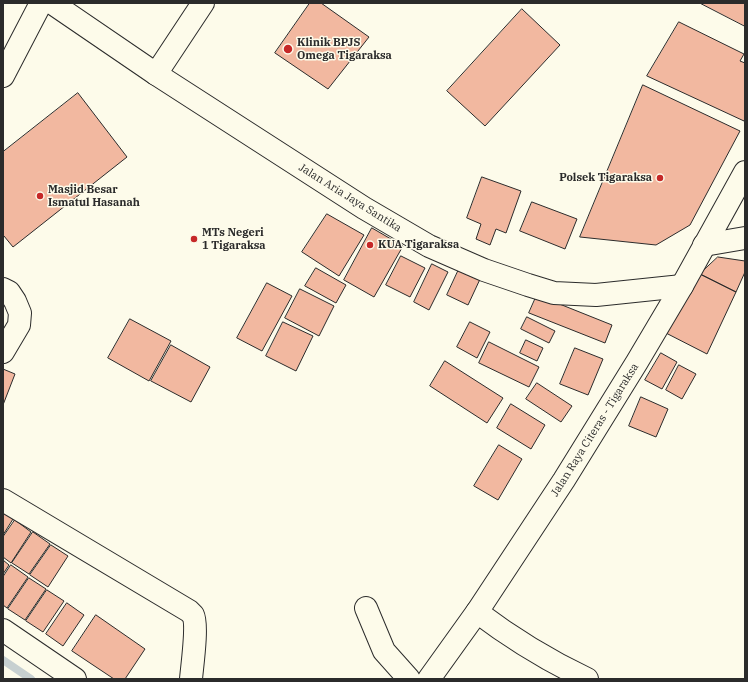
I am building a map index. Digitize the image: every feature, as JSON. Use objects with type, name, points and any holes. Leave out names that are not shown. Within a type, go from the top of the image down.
[{"type":"street","points":[[3,76],[41,3]]},
{"type":"street","name":"Jalan Aria Jaya Santika","points":[[52,3],[156,74],[364,208],[429,246],[484,270],[554,293],[596,295],[682,286]]},
{"type":"street","points":[[156,74],[203,3]]},
{"type":"street","name":"Jalan Raya Citeras - Tigaraksa","points":[[429,679],[477,612],[568,474],[682,286],[745,172]]},
{"type":"street","points":[[704,245],[745,238]]},
{"type":"street","points":[[3,289],[9,292],[20,313],[19,325],[3,352]]},
{"type":"street","points":[[3,500],[189,611],[194,616],[195,622],[195,640],[191,679]]},
{"type":"street","points":[[366,608],[384,651],[408,679]]},
{"type":"street","points":[[477,612],[495,625],[558,664],[586,679]]},
{"type":"street","points":[[3,630],[75,679]]},
{"type":"building","points":[[310,3],[321,3],[369,37],[328,89],[275,53]]},
{"type":"building","points":[[700,3],[745,3],[745,26]]},
{"type":"building","points":[[522,9],[560,45],[485,126],[447,91]]},
{"type":"building","points":[[679,22],[744,54],[740,61],[745,63],[744,121],[647,76]]},
{"type":"building","name":"Polsek Tigaraksa","points":[[643,85],[740,131],[690,225],[656,245],[580,237]]},
{"type":"building","name":"Masjid Besar Ismatul Hasanah","points":[[78,93],[127,157],[13,247],[4,236],[3,237],[3,152]]},
{"type":"building","points":[[482,177],[521,191],[506,233],[496,229],[490,245],[476,239],[481,224],[467,218]]},
{"type":"building","points":[[532,202],[577,219],[565,249],[520,231]]},
{"type":"building","points":[[327,214],[364,235],[339,276],[302,252]]},
{"type":"building","points":[[372,228],[403,246],[374,297],[344,280]]},
{"type":"building","points":[[401,256],[425,268],[410,297],[386,285]]},
{"type":"building","points":[[718,257],[745,261],[745,272],[736,292],[700,274]]},
{"type":"building","points":[[432,264],[448,272],[429,310],[414,302]]},
{"type":"building","points":[[460,267],[481,277],[468,305],[447,295]]},
{"type":"building","points":[[316,268],[346,285],[336,303],[305,286]]},
{"type":"building","points":[[700,274],[736,292],[707,354],[662,331]]},
{"type":"building","points":[[267,283],[292,296],[262,351],[237,338]]},
{"type":"building","points":[[300,289],[334,306],[319,336],[285,318]]},
{"type":"building","points":[[537,295],[612,325],[605,343],[529,313]]},
{"type":"building","points":[[527,317],[555,331],[549,343],[521,329]]},
{"type":"building","points":[[130,319],[171,341],[149,381],[108,358]]},
{"type":"building","points":[[283,322],[313,336],[296,371],[266,356]]},
{"type":"building","points":[[470,322],[490,332],[477,358],[457,347]]},
{"type":"building","points":[[526,340],[543,348],[537,361],[520,353]]},
{"type":"building","points":[[489,342],[539,367],[529,387],[479,363]]},
{"type":"building","points":[[171,345],[210,367],[191,402],[151,381]]},
{"type":"building","points":[[575,348],[603,359],[588,395],[560,384]]},
{"type":"building","points":[[661,353],[677,362],[662,389],[645,380]]},
{"type":"building","points":[[445,361],[503,398],[487,423],[430,386]]},
{"type":"building","points":[[679,365],[696,374],[682,399],[666,390]]},
{"type":"building","points":[[3,369],[15,374],[3,405]]},
{"type":"building","points":[[537,383],[572,406],[561,422],[526,399]]},
{"type":"building","points":[[641,397],[668,409],[656,437],[629,426]]},
{"type":"building","points":[[511,404],[545,425],[531,449],[497,428]]},
{"type":"building","points":[[499,445],[522,459],[498,500],[474,486]]},
{"type":"building","points":[[3,512],[13,519],[3,535]]},
{"type":"building","points":[[15,520],[31,532],[11,563],[3,557],[3,537]]},
{"type":"building","points":[[33,532],[50,544],[29,574],[12,563]]},
{"type":"building","points":[[51,545],[68,556],[48,587],[30,575]]},
{"type":"building","points":[[3,560],[9,565],[3,574]]},
{"type":"building","points":[[11,565],[28,577],[7,608],[3,605],[3,577]]},
{"type":"building","points":[[29,578],[46,589],[25,620],[8,609]]},
{"type":"building","points":[[47,590],[64,601],[43,632],[26,621]]},
{"type":"building","points":[[67,603],[84,615],[63,646],[46,634]]},
{"type":"building","points":[[96,615],[145,649],[125,679],[114,679],[72,651]]},
{"type":"waterway","points":[[3,660],[31,679]]},
{"type":"place","name":"Klinik BPJS Omega Tigaraksa","points":[[288,49]]},
{"type":"place","name":"Polsek Tigaraksa","points":[[660,178]]},
{"type":"place","name":"Masjid Besar Ismatul Hasanah","points":[[40,196]]},
{"type":"place","name":"MTs Negeri 1 Tigaraksa","points":[[194,239]]},
{"type":"place","name":"KUA Tigaraksa","points":[[370,245]]}]
